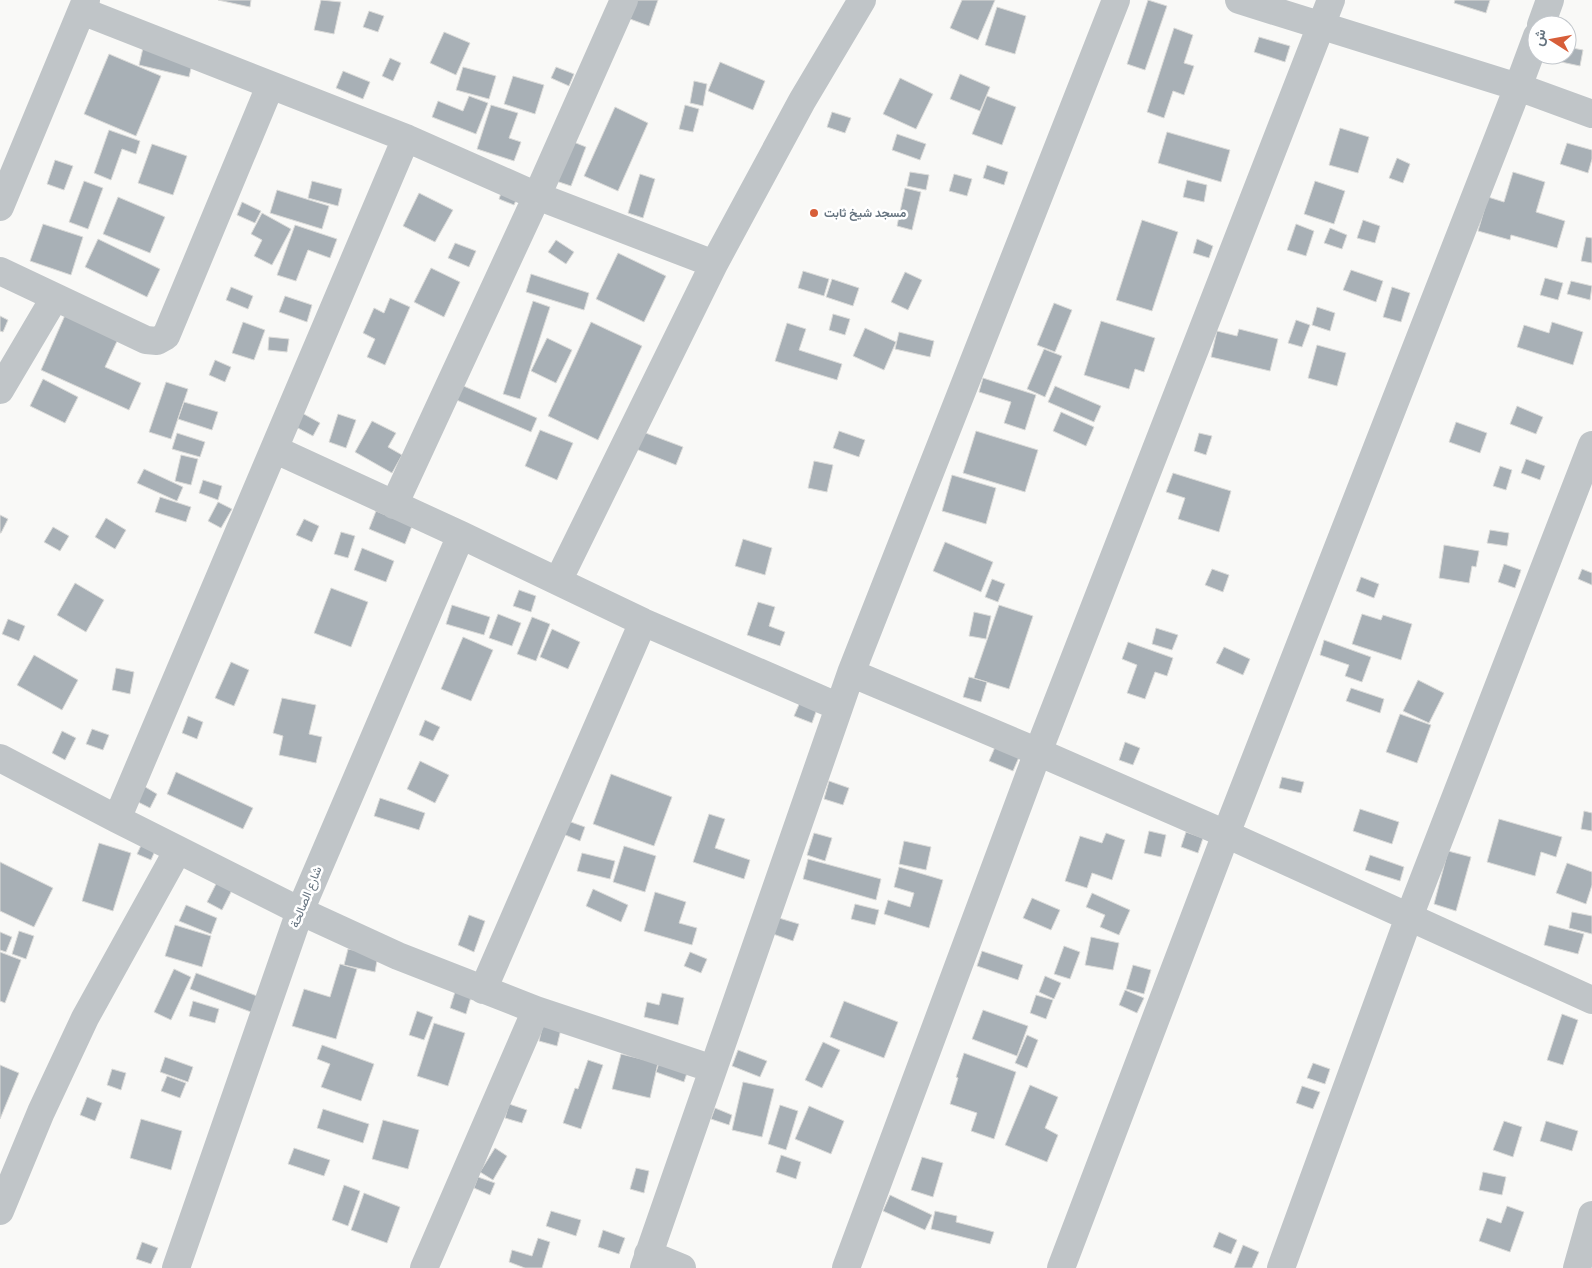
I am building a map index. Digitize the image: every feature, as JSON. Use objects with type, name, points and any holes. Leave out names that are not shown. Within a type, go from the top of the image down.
[{"type":"street","points":[[394,505],[537,196],[624,0]]},
{"type":"street","points":[[558,581],[714,264],[802,101],[862,0]]},
{"type":"street","points":[[682,1268],[646,1261],[851,673],[1116,0]]},
{"type":"street","points":[[1238,0],[1327,12],[1592,114]]},
{"type":"street","points":[[1545,15],[1550,0]]},
{"type":"street","points":[[0,207],[84,5],[270,86],[406,138],[537,196],[714,264]]},
{"type":"street","points":[[846,1268],[1038,752],[1327,12]]},
{"type":"street","points":[[1061,1268],[1226,834],[1527,63]]},
{"type":"street","points":[[0,271],[146,340],[157,341],[166,336],[270,86]]},
{"type":"street","points":[[117,819],[406,138]]},
{"type":"street","points":[[0,390],[55,297]]},
{"type":"street","points":[[1281,1268],[1409,917],[1592,445]]},
{"type":"street","points":[[274,449],[461,535],[643,622],[839,707]]},
{"type":"street","name":"شارع الصالحة","points":[[176,1268],[300,910],[461,535]]},
{"type":"street","points":[[482,990],[643,622]]},
{"type":"street","points":[[851,673],[1226,834],[1592,1000]]},
{"type":"street","points":[[2,765],[398,956],[536,1010],[713,1069]]},
{"type":"street","points":[[0,1211],[41,1112],[85,1018],[178,850]]},
{"type":"street","points":[[424,1268],[536,1010]]},
{"type":"street","points":[[1576,1268],[1592,1215]]},
{"type":"building","points":[[218,0],[251,0],[250,7]]},
{"type":"building","points":[[321,0],[341,2],[334,34],[314,30]]},
{"type":"building","points":[[637,0],[658,0],[649,26],[630,19]]},
{"type":"building","points":[[962,0],[995,0],[978,40],[950,28]]},
{"type":"building","points":[[1148,0],[1167,6],[1145,70],[1127,64]]},
{"type":"building","points":[[1455,0],[1490,0],[1486,13],[1454,3]]},
{"type":"building","points":[[997,7],[1026,16],[1015,54],[985,45]]},
{"type":"building","points":[[369,11],[384,16],[378,32],[363,27]]},
{"type":"building","points":[[1174,28],[1193,35],[1184,63],[1194,66],[1184,95],[1173,91],[1164,118],[1147,112]]},
{"type":"building","points":[[444,32],[470,43],[456,75],[430,63]]},
{"type":"building","points":[[1259,37],[1290,46],[1285,62],[1254,52]]},
{"type":"building","points":[[143,48],[193,60],[189,77],[139,65]]},
{"type":"building","points":[[1577,49],[1583,50],[1580,66],[1575,65],[1577,65]]},
{"type":"building","points":[[109,54],[161,76],[136,136],[84,114]]},
{"type":"building","points":[[390,58],[401,63],[393,81],[382,76]]},
{"type":"building","points":[[720,62],[765,81],[753,110],[708,91]]},
{"type":"building","points":[[463,67],[496,76],[489,99],[456,90]]},
{"type":"building","points":[[556,67],[574,74],[569,86],[551,78]]},
{"type":"building","points":[[343,71],[370,82],[363,99],[336,88]]},
{"type":"building","points":[[960,74],[990,87],[980,111],[950,99]]},
{"type":"building","points":[[513,76],[544,85],[535,114],[504,104]]},
{"type":"building","points":[[900,78],[933,94],[916,129],[883,114]]},
{"type":"building","points":[[694,81],[707,84],[703,106],[690,103]]},
{"type":"building","points":[[469,96],[488,103],[476,134],[432,117],[438,101],[463,111]]},
{"type":"building","points":[[987,96],[1016,107],[1002,145],[972,134]]},
{"type":"building","points":[[491,105],[518,113],[509,138],[521,142],[514,161],[477,149]]},
{"type":"building","points":[[685,105],[699,109],[693,132],[679,129]]},
{"type":"building","points":[[615,107],[648,123],[618,191],[584,176]]},
{"type":"building","points":[[832,112],[851,118],[845,133],[827,127]]},
{"type":"building","points":[[1340,128],[1369,137],[1358,173],[1329,165]]},
{"type":"building","points":[[109,130],[140,141],[136,154],[122,149],[111,180],[94,173]]},
{"type":"building","points":[[1167,132],[1230,150],[1221,182],[1158,163]]},
{"type":"building","points":[[897,134],[926,144],[920,160],[892,150]]},
{"type":"building","points":[[571,141],[586,147],[571,186],[556,181]]},
{"type":"building","points":[[1567,143],[1592,150],[1592,159],[1588,173],[1560,164]]},
{"type":"building","points":[[152,144],[187,156],[173,195],[138,183]]},
{"type":"building","points":[[1397,158],[1410,164],[1403,183],[1389,178]]},
{"type":"building","points":[[55,160],[73,166],[64,190],[47,184]]},
{"type":"building","points":[[987,165],[1008,172],[1004,185],[983,178]]},
{"type":"building","points":[[910,172],[929,175],[926,190],[907,186]]},
{"type":"building","points":[[1513,172],[1545,182],[1536,212],[1565,221],[1557,248],[1511,235],[1510,240],[1478,231],[1488,197],[1504,202]]},
{"type":"building","points":[[640,174],[655,179],[643,218],[628,213]]},
{"type":"building","points":[[954,174],[972,179],[967,196],[949,191]]},
{"type":"building","points":[[1187,180],[1207,185],[1204,202],[1183,197]]},
{"type":"building","points":[[84,181],[103,188],[88,229],[69,222]]},
{"type":"building","points":[[312,181],[342,189],[338,206],[308,198]]},
{"type":"building","points":[[1315,181],[1345,191],[1334,224],[1304,214]]},
{"type":"building","points":[[505,182],[521,188],[514,205],[499,199]]},
{"type":"building","points":[[905,188],[921,192],[912,230],[897,226]]},
{"type":"building","points":[[277,190],[329,206],[322,229],[270,213]]},
{"type":"building","points":[[419,193],[453,210],[435,242],[403,226]]},
{"type":"building","points":[[118,197],[165,217],[150,253],[103,234]]},
{"type":"building","points":[[242,202],[261,211],[255,223],[237,215]]},
{"type":"building","points":[[262,213],[291,229],[272,265],[254,256],[262,240],[251,234]]},
{"type":"building","points":[[1142,220],[1178,232],[1152,311],[1116,300]]},
{"type":"building","points":[[1363,220],[1380,226],[1375,243],[1357,238]]},
{"type":"building","points":[[43,224],[83,237],[71,275],[30,261]]},
{"type":"building","points":[[1296,224],[1314,231],[1306,256],[1287,250]]},
{"type":"building","points":[[295,225],[337,239],[330,258],[308,250],[296,281],[277,275]]},
{"type":"building","points":[[1330,228],[1347,235],[1342,249],[1324,243]]},
{"type":"building","points":[[1586,237],[1592,238],[1592,263],[1581,261]]},
{"type":"building","points":[[98,239],[160,269],[147,297],[85,267]]},
{"type":"building","points":[[1197,239],[1213,246],[1209,258],[1193,253]]},
{"type":"building","points":[[556,240],[574,252],[566,264],[548,252]]},
{"type":"building","points":[[455,243],[476,251],[469,267],[448,258]]},
{"type":"building","points":[[618,253],[666,276],[644,322],[596,299]]},
{"type":"building","points":[[431,268],[460,282],[444,317],[414,302]]},
{"type":"building","points":[[1351,270],[1383,281],[1376,302],[1343,290]]},
{"type":"building","points":[[803,271],[829,279],[824,296],[798,288]]},
{"type":"building","points":[[905,272],[922,280],[908,310],[891,302]]},
{"type":"building","points":[[531,274],[589,293],[584,310],[526,292]]},
{"type":"building","points":[[1545,278],[1563,283],[1558,300],[1540,295]]},
{"type":"building","points":[[832,279],[859,288],[853,306],[826,297]]},
{"type":"building","points":[[1571,281],[1592,286],[1590,300],[1567,294]]},
{"type":"building","points":[[231,287],[253,296],[248,309],[226,300]]},
{"type":"building","points":[[1392,287],[1410,293],[1401,322],[1383,317]]},
{"type":"building","points":[[285,296],[312,305],[307,322],[279,312]]},
{"type":"building","points":[[390,298],[410,307],[385,365],[367,357],[375,339],[363,333],[374,308],[384,313]]},
{"type":"building","points":[[533,301],[550,307],[520,399],[503,394]]},
{"type":"building","points":[[1054,303],[1072,310],[1055,352],[1037,345]]},
{"type":"building","points":[[1317,307],[1335,313],[1330,331],[1312,325]]},
{"type":"building","points":[[66,313],[119,337],[105,367],[141,383],[129,410],[41,370]]},
{"type":"building","points":[[833,314],[850,319],[845,335],[829,330]]},
{"type":"building","points":[[0,316],[8,320],[3,332],[0,331]]},
{"type":"building","points":[[1296,320],[1310,325],[1302,347],[1288,343]]},
{"type":"building","points":[[1101,321],[1155,338],[1144,372],[1135,369],[1129,389],[1084,375]]},
{"type":"building","points":[[243,322],[265,330],[254,360],[232,353]]},
{"type":"building","points":[[591,322],[642,346],[598,440],[548,416]]},
{"type":"building","points":[[1552,322],[1583,332],[1573,365],[1517,347],[1524,325],[1549,333]]},
{"type":"building","points":[[787,323],[806,329],[799,350],[842,364],[837,380],[775,361]]},
{"type":"building","points":[[865,328],[896,342],[884,370],[853,356]]},
{"type":"building","points":[[1239,329],[1278,339],[1270,371],[1211,357],[1217,331],[1237,336]]},
{"type":"building","points":[[899,332],[934,341],[930,357],[895,349]]},
{"type":"building","points":[[269,337],[289,339],[287,352],[268,350]]},
{"type":"building","points":[[547,338],[572,350],[556,383],[531,371]]},
{"type":"building","points":[[1317,345],[1346,353],[1337,386],[1308,378]]},
{"type":"building","points":[[1044,349],[1062,356],[1045,397],[1027,389]]},
{"type":"building","points":[[215,360],[231,367],[225,382],[209,375]]},
{"type":"building","points":[[983,378],[1036,395],[1025,430],[1004,423],[1011,402],[979,392]]},
{"type":"building","points":[[43,379],[78,397],[65,423],[30,406]]},
{"type":"building","points":[[166,382],[188,389],[171,439],[149,432]]},
{"type":"building","points":[[459,384],[537,418],[531,432],[452,398]]},
{"type":"building","points":[[1055,386],[1101,406],[1094,422],[1048,402]]},
{"type":"building","points":[[184,402],[218,412],[212,430],[178,419]]},
{"type":"building","points":[[1517,406],[1543,417],[1536,434],[1510,424]]},
{"type":"building","points":[[1061,412],[1094,427],[1086,446],[1053,431]]},
{"type":"building","points":[[302,413],[320,423],[313,436],[296,427]]},
{"type":"building","points":[[338,414],[356,420],[346,448],[329,442]]},
{"type":"building","points":[[372,421],[396,433],[388,447],[402,455],[392,473],[355,452]]},
{"type":"building","points":[[1456,422],[1487,433],[1480,453],[1449,442]]},
{"type":"building","points":[[540,430],[573,443],[557,480],[525,466]]},
{"type":"building","points":[[839,431],[865,440],[859,457],[833,448]]},
{"type":"building","points":[[976,431],[1038,450],[1025,492],[963,473]]},
{"type":"building","points":[[643,432],[683,447],[676,465],[636,449]]},
{"type":"building","points":[[177,433],[205,442],[200,457],[172,449]]},
{"type":"building","points":[[1199,433],[1212,436],[1206,455],[1194,451]]},
{"type":"building","points":[[181,455],[198,459],[191,485],[175,481]]},
{"type":"building","points":[[1526,459],[1545,466],[1540,480],[1521,473]]},
{"type":"building","points":[[814,461],[833,465],[827,492],[808,488]]},
{"type":"building","points":[[1500,466],[1512,470],[1506,490],[1493,486]]},
{"type":"building","points":[[144,469],[183,487],[177,501],[137,483]]},
{"type":"building","points":[[1173,473],[1231,491],[1219,532],[1178,519],[1185,498],[1166,492]]},
{"type":"building","points":[[952,475],[996,488],[986,524],[942,511]]},
{"type":"building","points":[[203,480],[222,486],[218,500],[199,493]]},
{"type":"building","points":[[160,497],[191,507],[186,522],[155,512]]},
{"type":"building","points":[[218,502],[232,509],[221,528],[208,521]]},
{"type":"building","points":[[376,511],[412,526],[405,544],[369,529]]},
{"type":"building","points":[[0,515],[8,519],[1,533],[0,533]]},
{"type":"building","points":[[106,518],[126,530],[115,549],[95,537]]},
{"type":"building","points":[[304,519],[319,526],[312,542],[296,535]]},
{"type":"building","points":[[53,527],[69,536],[60,551],[44,542]]},
{"type":"building","points":[[1490,530],[1509,533],[1507,546],[1487,543]]},
{"type":"building","points":[[341,532],[355,536],[348,558],[334,554]]},
{"type":"building","points":[[743,539],[772,548],[765,575],[735,566]]},
{"type":"building","points":[[945,542],[993,562],[981,592],[933,571]]},
{"type":"building","points":[[1444,545],[1479,551],[1476,567],[1472,566],[1469,583],[1439,578]]},
{"type":"building","points":[[362,548],[394,561],[386,582],[354,570]]},
{"type":"building","points":[[1504,564],[1521,570],[1515,588],[1498,582]]},
{"type":"building","points":[[1212,569],[1229,575],[1223,592],[1205,585]]},
{"type":"building","points":[[1582,569],[1592,573],[1592,585],[1578,579]]},
{"type":"building","points":[[1361,577],[1379,584],[1374,598],[1356,591]]},
{"type":"building","points":[[992,579],[1005,584],[998,602],[985,597]]},
{"type":"building","points":[[75,583],[104,600],[86,632],[57,615]]},
{"type":"building","points":[[331,588],[368,602],[351,647],[314,633]]},
{"type":"building","points":[[519,590],[536,596],[531,612],[513,606]]},
{"type":"building","points":[[758,602],[775,607],[769,626],[785,632],[780,646],[747,635]]},
{"type":"building","points":[[452,605],[490,617],[484,635],[446,624]]},
{"type":"building","points":[[999,605],[1033,616],[1009,689],[974,678]]},
{"type":"building","points":[[974,612],[991,616],[986,639],[969,636]]},
{"type":"building","points":[[498,614],[521,623],[512,646],[489,638]]},
{"type":"building","points":[[1362,614],[1381,620],[1383,615],[1412,624],[1401,660],[1352,644]]},
{"type":"building","points":[[532,617],[550,624],[536,661],[517,654]]},
{"type":"building","points":[[8,619],[25,626],[19,641],[2,634]]},
{"type":"building","points":[[1156,628],[1178,635],[1172,650],[1152,644]]},
{"type":"building","points":[[552,629],[580,642],[568,669],[540,657]]},
{"type":"building","points":[[463,637],[493,650],[471,701],[441,689]]},
{"type":"building","points":[[1324,640],[1371,657],[1362,682],[1345,676],[1349,665],[1320,655]]},
{"type":"building","points":[[1128,642],[1173,658],[1167,676],[1155,672],[1145,699],[1127,693],[1137,665],[1122,659]]},
{"type":"building","points":[[1224,647],[1250,659],[1243,675],[1216,663]]},
{"type":"building","points":[[34,655],[78,680],[62,710],[17,685]]},
{"type":"building","points":[[231,662],[249,670],[234,706],[215,698]]},
{"type":"building","points":[[116,668],[134,672],[130,694],[112,690]]},
{"type":"building","points":[[969,677],[987,682],[981,702],[963,697]]},
{"type":"building","points":[[1418,680],[1444,693],[1429,723],[1403,711]]},
{"type":"building","points":[[1351,688],[1384,699],[1380,713],[1346,701]]},
{"type":"building","points":[[282,698],[316,705],[309,734],[322,737],[316,763],[279,755],[283,736],[273,733]]},
{"type":"building","points":[[800,702],[817,709],[812,723],[794,716]]},
{"type":"building","points":[[1400,714],[1431,725],[1417,763],[1386,752]]},
{"type":"building","points":[[188,716],[203,722],[197,739],[182,733]]},
{"type":"building","points":[[425,720],[440,727],[433,741],[419,735]]},
{"type":"building","points":[[92,729],[109,735],[103,750],[86,744]]},
{"type":"building","points":[[62,731],[76,738],[65,760],[52,753]]},
{"type":"building","points":[[999,738],[1023,748],[1013,771],[989,761]]},
{"type":"building","points":[[1125,742],[1140,748],[1133,765],[1119,760]]},
{"type":"building","points":[[420,761],[449,775],[435,803],[407,789]]},
{"type":"building","points":[[176,772],[253,808],[243,829],[167,794]]},
{"type":"building","points":[[611,774],[672,797],[654,846],[593,824]]},
{"type":"building","points":[[1282,777],[1304,782],[1301,793],[1279,788]]},
{"type":"building","points":[[829,781],[849,788],[843,805],[824,799]]},
{"type":"building","points":[[142,785],[157,794],[150,808],[134,800]]},
{"type":"building","points":[[380,798],[425,813],[419,830],[374,816]]},
{"type":"building","points":[[1360,809],[1399,822],[1392,844],[1353,831]]},
{"type":"building","points":[[1584,811],[1592,813],[1592,831],[1581,829]]},
{"type":"building","points":[[709,814],[725,819],[715,848],[750,860],[744,879],[693,862]]},
{"type":"building","points":[[1499,819],[1562,837],[1556,857],[1541,852],[1535,876],[1487,862]]},
{"type":"building","points":[[568,821],[585,827],[580,841],[563,834]]},
{"type":"building","points":[[1149,831],[1166,835],[1161,857],[1144,853]]},
{"type":"building","points":[[1186,832],[1203,838],[1198,853],[1181,847]]},
{"type":"building","points":[[814,833],[832,838],[825,861],[807,855]]},
{"type":"building","points":[[1106,833],[1125,840],[1112,880],[1092,873],[1087,888],[1065,881],[1080,836],[1102,843]]},
{"type":"building","points":[[145,837],[158,844],[151,860],[137,854]]},
{"type":"building","points":[[904,841],[931,847],[926,870],[899,864]]},
{"type":"building","points":[[99,843],[131,853],[113,911],[82,901]]},
{"type":"building","points":[[624,846],[656,856],[645,892],[613,882]]},
{"type":"building","points":[[1448,851],[1471,857],[1456,911],[1434,904]]},
{"type":"building","points":[[582,853],[615,861],[610,879],[577,871]]},
{"type":"building","points":[[1370,855],[1404,867],[1400,881],[1365,870]]},
{"type":"building","points":[[808,859],[881,879],[876,900],[803,879]]},
{"type":"building","points":[[0,862],[53,888],[34,927],[0,911]]},
{"type":"building","points":[[1567,863],[1592,872],[1592,885],[1586,904],[1556,893]]},
{"type":"building","points":[[899,867],[943,880],[929,928],[884,914],[888,900],[910,907],[914,893],[894,887]]},
{"type":"building","points":[[219,878],[234,886],[222,910],[207,902]]},
{"type":"building","points":[[593,889],[628,905],[621,922],[586,906]]},
{"type":"building","points":[[655,892],[686,902],[679,923],[697,928],[692,945],[644,931]]},
{"type":"building","points":[[1092,893],[1130,910],[1119,935],[1100,927],[1105,915],[1086,907]]},
{"type":"building","points":[[1032,898],[1060,910],[1051,930],[1023,918]]},
{"type":"building","points":[[855,904],[879,910],[875,925],[851,919]]},
{"type":"building","points":[[186,905],[217,918],[211,934],[179,921]]},
{"type":"building","points":[[1572,912],[1592,916],[1592,934],[1569,928]]},
{"type":"building","points":[[469,915],[485,921],[474,952],[458,945]]},
{"type":"building","points":[[779,918],[799,924],[793,941],[773,934]]},
{"type":"building","points":[[175,925],[211,936],[202,967],[165,956]]},
{"type":"building","points":[[1549,925],[1584,934],[1578,954],[1544,945]]},
{"type":"building","points":[[19,931],[34,936],[26,959],[12,954]]},
{"type":"building","points":[[0,932],[12,937],[6,952],[0,950]]},
{"type":"building","points":[[1091,937],[1119,943],[1113,970],[1085,965]]},
{"type":"building","points":[[1064,946],[1080,952],[1070,979],[1054,974]]},
{"type":"building","points":[[348,949],[378,955],[375,972],[344,965]]},
{"type":"building","points":[[982,951],[1023,965],[1018,980],[977,966]]},
{"type":"building","points":[[0,952],[21,960],[5,1003],[0,1001]]},
{"type":"building","points":[[690,952],[707,959],[701,973],[684,966]]},
{"type":"building","points":[[340,964],[357,969],[336,1039],[292,1026],[304,989],[330,997]]},
{"type":"building","points":[[1133,965],[1151,970],[1144,994],[1126,989]]},
{"type":"building","points":[[174,969],[191,977],[171,1020],[154,1012]]},
{"type":"building","points":[[196,973],[257,996],[251,1012],[190,989]]},
{"type":"building","points":[[1045,976],[1061,983],[1054,999],[1039,992]]},
{"type":"building","points":[[1125,990],[1144,998],[1137,1013],[1119,1005]]},
{"type":"building","points":[[455,992],[471,997],[466,1014],[450,1008]]},
{"type":"building","points":[[662,993],[684,998],[678,1025],[644,1017],[647,1002],[659,1005]]},
{"type":"building","points":[[1036,995],[1053,1000],[1046,1019],[1030,1013]]},
{"type":"building","points":[[193,1001],[219,1009],[215,1023],[189,1016]]},
{"type":"building","points":[[844,1001],[898,1022],[884,1058],[830,1037]]},
{"type":"building","points":[[983,1010],[1028,1026],[1017,1056],[972,1039]]},
{"type":"building","points":[[417,1011],[433,1017],[424,1040],[409,1035]]},
{"type":"building","points":[[1562,1014],[1578,1020],[1563,1065],[1547,1060]]},
{"type":"building","points":[[434,1023],[465,1033],[448,1086],[417,1076]]},
{"type":"building","points":[[543,1024],[561,1029],[557,1046],[539,1041]]},
{"type":"building","points":[[1027,1035],[1038,1040],[1027,1068],[1015,1063]]},
{"type":"building","points":[[823,1042],[840,1050],[822,1088],[805,1080]]},
{"type":"building","points":[[322,1045],[374,1064],[361,1101],[321,1087],[330,1064],[317,1059]]},
{"type":"building","points":[[738,1050],[767,1061],[760,1077],[732,1066]]},
{"type":"building","points":[[964,1053],[1016,1072],[994,1139],[971,1131],[977,1113],[950,1104]]},
{"type":"building","points":[[621,1054],[658,1063],[650,1098],[612,1089]]},
{"type":"building","points":[[165,1057],[193,1067],[188,1082],[160,1072]]},
{"type":"building","points":[[588,1060],[603,1065],[581,1129],[563,1123],[575,1088],[578,1089]]},
{"type":"building","points":[[660,1060],[688,1070],[684,1082],[656,1072]]},
{"type":"building","points":[[1313,1063],[1330,1069],[1325,1084],[1307,1078]]},
{"type":"building","points":[[0,1065],[19,1073],[0,1119]]},
{"type":"building","points":[[112,1069],[126,1073],[121,1090],[107,1085]]},
{"type":"building","points":[[167,1076],[186,1083],[180,1098],[161,1091]]},
{"type":"building","points":[[743,1082],[774,1089],[762,1137],[732,1130]]},
{"type":"building","points":[[1030,1085],[1058,1097],[1045,1128],[1058,1135],[1047,1162],[1005,1145]]},
{"type":"building","points":[[1302,1086],[1320,1092],[1313,1109],[1296,1103]]},
{"type":"building","points":[[87,1097],[102,1103],[95,1121],[80,1115]]},
{"type":"building","points":[[509,1104],[527,1110],[522,1123],[505,1118]]},
{"type":"building","points":[[780,1105],[798,1111],[786,1150],[768,1144]]},
{"type":"building","points":[[809,1106],[844,1121],[831,1154],[795,1139]]},
{"type":"building","points":[[715,1108],[732,1115],[729,1125],[711,1119]]},
{"type":"building","points":[[323,1109],[369,1124],[363,1143],[317,1128]]},
{"type":"building","points":[[141,1119],[182,1131],[171,1170],[130,1158]]},
{"type":"building","points":[[383,1120],[419,1130],[408,1169],[372,1159]]},
{"type":"building","points":[[1504,1121],[1522,1127],[1513,1157],[1493,1150]]},
{"type":"building","points":[[1546,1121],[1578,1131],[1572,1151],[1540,1141]]},
{"type":"building","points":[[294,1148],[330,1160],[324,1176],[288,1164]]},
{"type":"building","points":[[495,1148],[507,1156],[493,1180],[480,1172]]},
{"type":"building","points":[[781,1155],[801,1162],[796,1179],[776,1172]]},
{"type":"building","points":[[922,1157],[943,1163],[933,1197],[911,1190]]},
{"type":"building","points":[[636,1168],[649,1171],[644,1193],[630,1189]]},
{"type":"building","points":[[1483,1172],[1506,1177],[1502,1195],[1479,1190]]},
{"type":"building","points":[[478,1177],[495,1183],[490,1195],[474,1188]]},
{"type":"building","points":[[344,1185],[360,1191],[348,1226],[332,1220]]},
{"type":"building","points":[[364,1193],[400,1207],[387,1243],[351,1230]]},
{"type":"building","points":[[890,1195],[932,1215],[925,1230],[883,1211]]},
{"type":"building","points":[[1507,1206],[1524,1212],[1510,1252],[1479,1241],[1487,1218],[1501,1223]]},
{"type":"building","points":[[551,1211],[581,1220],[576,1236],[546,1226]]},
{"type":"building","points":[[935,1211],[957,1216],[956,1222],[994,1232],[990,1244],[931,1229]]},
{"type":"building","points":[[603,1230],[625,1238],[619,1254],[598,1247]]},
{"type":"building","points":[[1219,1232],[1237,1240],[1231,1254],[1213,1247]]},
{"type":"building","points":[[538,1238],[550,1242],[542,1268],[525,1268],[509,1262],[512,1250],[532,1256]]},
{"type":"building","points":[[142,1242],[158,1248],[151,1264],[136,1259]]},
{"type":"building","points":[[1243,1245],[1259,1252],[1252,1268],[1234,1268]]},
{"type":"place","name":"مسجد شيخ ثابت","points":[[814,213]]}]
